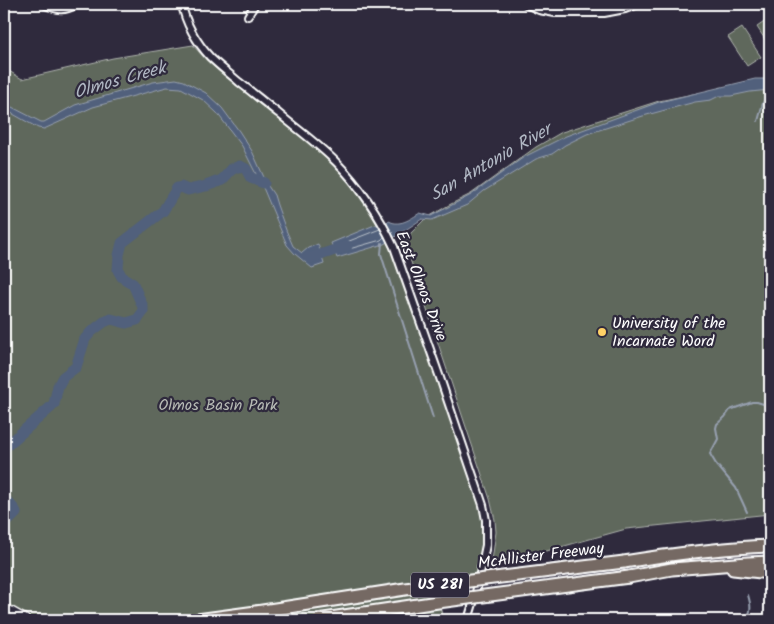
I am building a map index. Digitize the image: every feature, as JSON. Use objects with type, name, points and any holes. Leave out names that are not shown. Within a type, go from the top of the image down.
[{"type":"highway","points":[[679,554],[770,539]]},
{"type":"highway","name":"McAllister Freeway","points":[[197,620],[405,589],[738,547],[770,546]]},
{"type":"highway","name":"McAllister Freeway","points":[[317,620],[629,577],[670,569],[770,562]]},
{"type":"highway","points":[[697,566],[770,572]]},
{"type":"street","points":[[43,4],[60,10],[77,4]]},
{"type":"street","name":"East Olmos Drive","points":[[182,4],[185,16],[198,42],[211,58],[310,139],[351,178],[371,206],[398,255],[483,504],[486,520],[486,545],[475,598],[468,620]]},
{"type":"street","points":[[248,16],[255,4]]},
{"type":"street","points":[[526,4],[539,10],[555,12],[604,13],[626,10],[638,4]]},
{"type":"street","points":[[4,608],[25,620]]},
{"type":"green space","points":[[770,18],[770,47],[757,27]]},
{"type":"green space","points":[[742,28],[761,57],[747,66],[728,37]]},
{"type":"green space","name":"Olmos Basin Park","points":[[193,45],[217,70],[308,142],[334,166],[369,211],[396,261],[479,503],[483,527],[483,546],[475,578],[432,583],[444,620],[4,620],[4,68],[22,79],[113,58]]},
{"type":"green space","name":"University of the Incarnate Word","points":[[770,83],[770,514],[626,529],[521,558],[492,561],[496,532],[490,499],[411,262],[402,242],[425,219],[471,194],[536,147],[562,132],[659,101]]},
{"type":"water","points":[[176,79],[184,81],[206,93],[222,108],[252,151],[274,195],[293,246],[302,253],[318,244],[324,264],[312,268],[287,245],[264,190],[242,146],[217,113],[203,100],[181,88],[167,87],[93,107],[44,129],[38,128],[4,109],[4,101],[6,104],[44,122],[75,105],[153,82]]},
{"type":"water","points":[[755,79],[770,81],[770,90],[719,96],[711,100],[695,102],[643,116],[587,134],[552,154],[536,159],[484,191],[467,205],[432,220],[422,219],[384,244],[337,258],[331,243],[389,221],[401,223],[420,213],[431,216],[471,195],[524,157],[566,136],[659,102]]},
{"type":"waterway","points":[[758,121],[763,103],[770,90]]},
{"type":"waterway","name":"San Antonio River","points":[[4,448],[54,404],[58,386],[63,377],[76,367],[85,339],[91,332],[111,319],[126,323],[137,320],[143,312],[143,307],[133,284],[122,277],[118,270],[122,243],[163,211],[177,188],[181,187],[188,190],[206,186],[222,180],[232,169],[240,166],[246,169],[251,178],[264,183]]},
{"type":"waterway","points":[[382,243],[381,254],[433,418]]},
{"type":"waterway","name":"San Antonio River","points":[[308,257],[311,258],[347,246]]},
{"type":"waterway","points":[[747,512],[736,488],[710,454],[718,439],[717,424],[730,410],[752,402],[770,406]]},
{"type":"waterway","name":"San Antonio River","points":[[4,498],[16,513],[10,519],[4,521]]},
{"type":"waterway","points":[[746,620],[750,608],[748,595]]},
{"type":"place","name":"University of the Incarnate Word","points":[[602,332]]},
{"type":"water label","name":"Olmos Creek","points":[[120,81]]}]
